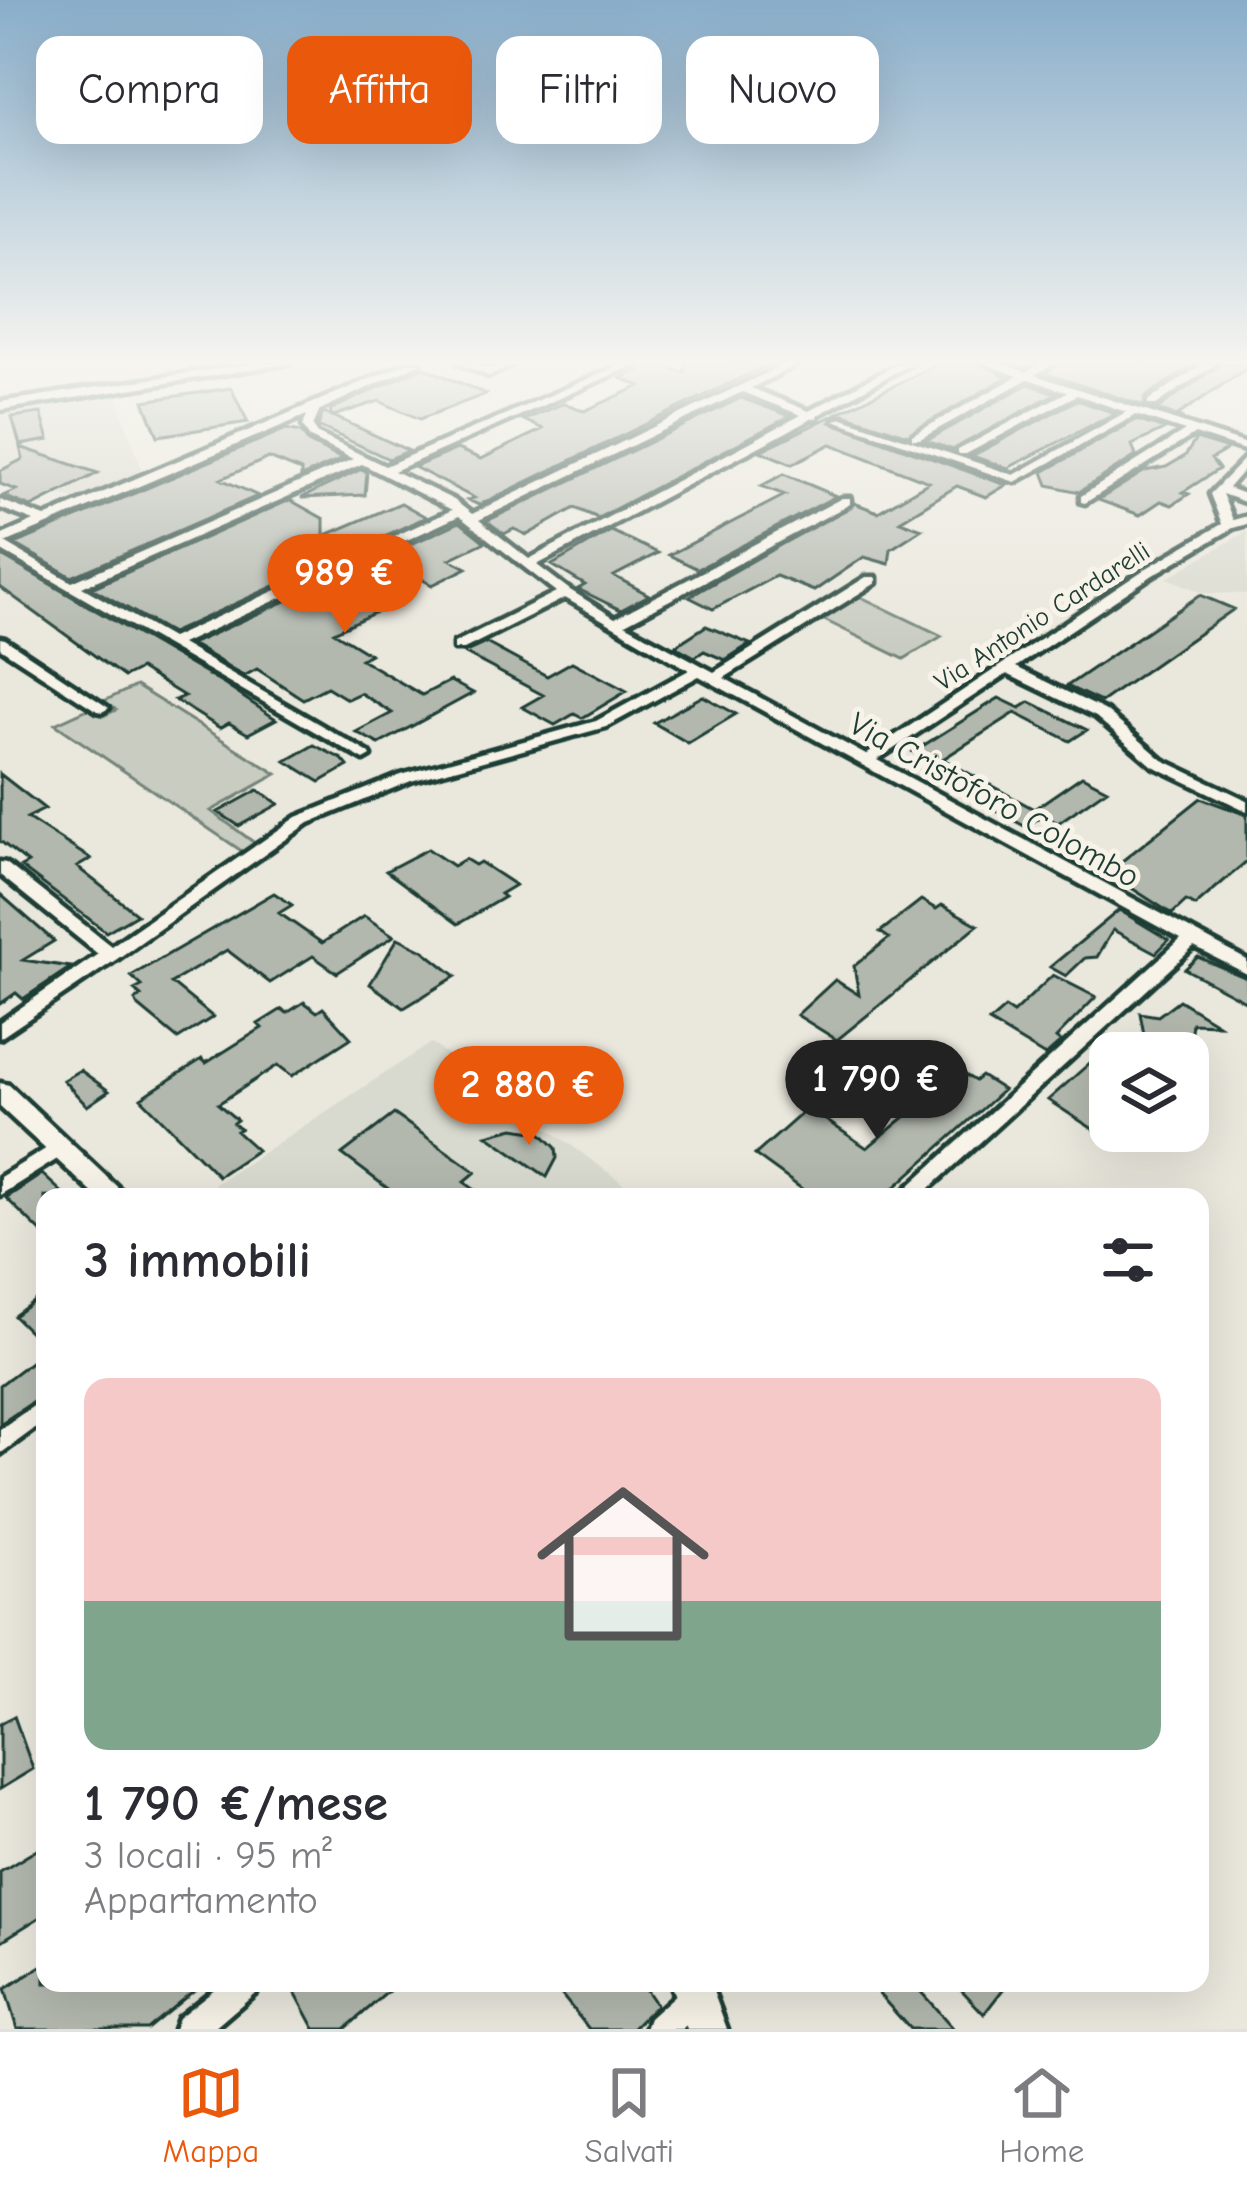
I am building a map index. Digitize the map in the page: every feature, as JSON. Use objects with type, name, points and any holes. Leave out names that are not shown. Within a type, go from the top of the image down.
[{"type":"main road","points":[[0,1092],[105,1188]]},
{"type":"street","points":[[0,543],[196,458]]},
{"type":"street","name":"Via Cristoforo Colombo","points":[[357,458],[465,516],[565,593],[615,624],[1247,968]]},
{"type":"street","points":[[383,471],[414,458]]},
{"type":"street","points":[[170,644],[593,458]]},
{"type":"street","points":[[529,564],[733,458]]},
{"type":"street","points":[[952,458],[1016,479],[1054,458]]},
{"type":"street","points":[[1085,499],[1151,458]]},
{"type":"street","points":[[1219,491],[1247,459]]},
{"type":"street","points":[[71,586],[362,460]]},
{"type":"street","points":[[1219,491],[1247,499]]},
{"type":"street","points":[[1219,491],[1228,525]]},
{"type":"street","points":[[615,624],[845,501]]},
{"type":"street","points":[[0,504],[44,521]]},
{"type":"street","name":"Via Antonio Cardarelli","points":[[868,760],[1228,525],[1247,520]]},
{"type":"street","points":[[0,543],[364,756]]},
{"type":"street","points":[[0,1031],[303,820],[406,778],[601,724],[709,673],[871,580]]},
{"type":"street","points":[[459,646],[565,593]]},
{"type":"street","points":[[0,642],[102,708]]},
{"type":"street","points":[[1006,668],[1101,714],[1158,763],[1247,806]]},
{"type":"street","points":[[0,867],[111,955]]},
{"type":"street","points":[[918,1188],[1193,938]]},
{"type":"street","points":[[0,1187],[60,1148]]},
{"type":"street","points":[[0,1443],[36,1415]]},
{"type":"street","points":[[189,2029],[234,1992]]},
{"type":"street","points":[[660,2029],[697,2002]]},
{"type":"shaded area","points":[[0,458],[138,458],[142,470],[137,471],[139,476],[79,501],[0,473]]},
{"type":"shaded area","points":[[1247,531],[1247,594],[1204,593],[1167,578]]},
{"type":"shaded area","points":[[860,597],[942,636],[904,659],[822,619]]},
{"type":"shaded area","points":[[136,686],[277,774],[211,811],[256,844],[243,852],[55,724],[90,708],[103,716],[116,710],[104,701]]},
{"type":"shaded area","points":[[431,1043],[630,1188],[209,1188]]},
{"type":"building","points":[[52,458],[98,473],[31,507],[3,496],[16,490],[0,484],[0,471],[23,459]]},
{"type":"building","points":[[218,458],[339,458],[342,459],[301,477],[301,471],[269,458],[221,479],[258,496],[72,577],[15,544]]},
{"type":"building","points":[[436,458],[577,458],[479,505],[414,467]]},
{"type":"building","points":[[618,458],[712,458],[598,518],[575,508],[527,535],[514,529],[504,534],[487,521]]},
{"type":"building","points":[[866,458],[930,458],[1006,485],[986,497],[957,486],[900,521],[922,529],[891,549],[889,564],[864,557],[814,591],[776,576],[713,609],[689,597],[854,503],[878,512],[929,482]]},
{"type":"building","points":[[977,458],[1028,458],[1008,468]]},
{"type":"building","points":[[1069,458],[1133,458],[1079,492],[1048,485],[1043,472]]},
{"type":"building","points":[[1182,458],[1213,458],[1219,469],[1183,492],[1189,494],[1172,505],[1161,501],[1140,515],[1098,500],[1145,471]]},
{"type":"building","points":[[362,469],[367,472],[365,495],[301,498]]},
{"type":"building","points":[[784,474],[836,496],[698,569],[669,555],[785,495],[761,486]]},
{"type":"building","points":[[290,500],[324,519],[324,536],[401,503],[426,517],[171,633],[92,588]]},
{"type":"building","points":[[460,522],[485,542],[450,559],[467,568],[432,585],[411,573],[370,593],[391,605],[334,632],[370,654],[361,659],[422,695],[450,681],[473,693],[379,744],[356,732],[392,713],[360,693],[347,699],[327,687],[303,699],[257,669],[244,676],[191,644]]},
{"type":"building","points":[[611,531],[658,553],[614,576],[649,595],[621,610],[578,589],[585,585],[552,565]]},
{"type":"building","points":[[0,555],[276,719],[248,734],[229,723],[220,728],[175,700],[184,696],[140,669],[124,677],[0,587]]},
{"type":"building","points":[[1200,595],[1234,609],[1101,702],[1067,686]]},
{"type":"building","points":[[706,626],[750,644],[725,660],[704,651],[695,657],[675,646]]},
{"type":"building","points":[[486,643],[547,676],[572,662],[627,691],[582,718],[574,714],[555,725],[522,707],[543,695],[464,653]]},
{"type":"building","points":[[703,696],[736,714],[688,743],[654,723]]},
{"type":"building","points":[[999,698],[1020,708],[1030,702],[1087,730],[1070,741],[1015,713],[943,759],[1034,809],[1082,776],[1107,789],[1058,823],[1043,815],[1026,827],[922,770],[933,763],[913,752]]},
{"type":"building","points":[[314,745],[348,766],[320,782],[286,761]]},
{"type":"building","points":[[0,774],[45,809],[27,818],[91,859],[77,867],[137,914],[106,932],[21,867],[28,863],[0,841]]},
{"type":"building","points":[[258,790],[279,804],[239,826],[218,812]]},
{"type":"building","points":[[1201,798],[1247,815],[1247,861],[1195,906],[1186,901],[1172,914],[1116,878],[1126,870],[1117,865]]},
{"type":"building","points":[[428,849],[453,866],[465,859],[475,865],[480,862],[515,885],[500,894],[504,897],[458,924],[386,871]]},
{"type":"building","points":[[274,893],[292,905],[279,913],[322,943],[364,916],[394,936],[337,973],[313,956],[270,983],[227,950],[171,983],[213,1017],[178,1039],[137,1005],[135,1000],[141,996],[134,990],[142,986],[131,976]]},
{"type":"building","points":[[0,894],[54,941],[23,960],[71,967],[23,999],[16,993],[0,1004]]},
{"type":"building","points":[[921,900],[936,909],[942,905],[978,925],[837,1040],[797,1015],[835,980],[859,995],[854,966],[889,938],[880,932]]},
{"type":"building","points":[[1119,910],[1169,940],[1156,953],[1113,930],[1097,957],[1085,958],[1066,976],[1050,967]]},
{"type":"building","points":[[398,938],[423,950],[456,976],[404,1008],[370,984]]},
{"type":"building","points":[[1198,957],[1247,978],[1247,1002],[1185,969]]},
{"type":"building","points":[[1053,975],[1096,997],[1045,1056],[989,1022],[1005,1008],[1013,1013]]},
{"type":"building","points":[[1179,1000],[1218,1024],[1192,1023],[1191,1032],[1144,1032],[1140,1013],[1158,1016]]},
{"type":"building","points":[[304,1002],[317,1012],[323,1008],[351,1038],[292,1076],[278,1065],[218,1104],[237,1120],[233,1123],[240,1129],[236,1131],[257,1150],[218,1176],[141,1098],[262,1028],[258,1024],[282,1009],[287,1013]]},
{"type":"building","points":[[948,1064],[975,1081],[981,1076],[1003,1090],[894,1188],[801,1188],[755,1155],[808,1108],[867,1148],[922,1103],[911,1096]]},
{"type":"building","points":[[1089,1064],[1089,1126],[1048,1100]]},
{"type":"building","points":[[80,1070],[109,1091],[87,1106],[63,1080]]},
{"type":"building","points":[[394,1114],[476,1172],[464,1182],[472,1188],[387,1188],[342,1154]]},
{"type":"building","points":[[514,1128],[540,1132],[556,1148],[557,1158],[547,1177],[487,1135]]},
{"type":"building","points":[[42,1174],[57,1188],[36,1188],[36,1227],[6,1198]]},
{"type":"building","points":[[36,1300],[36,1338],[14,1316]]},
{"type":"building","points":[[36,1358],[36,1400],[0,1424],[0,1385]]},
{"type":"building","points":[[14,1716],[33,1769],[0,1789],[0,1724]]},
{"type":"building","points":[[36,1850],[36,1920],[0,1942],[0,1872]]},
{"type":"building","points":[[36,1970],[36,1992],[192,1992],[147,2029],[17,2029],[5,1989]]},
{"type":"building","points":[[295,1992],[388,1992],[345,2029],[315,2029]]},
{"type":"building","points":[[559,1992],[647,1992],[656,2005],[632,2029],[589,2029]]},
{"type":"building","points":[[877,1992],[921,1992],[954,2029],[910,2029]]},
{"type":"building","points":[[963,1992],[1001,1992],[984,2014]]}]
